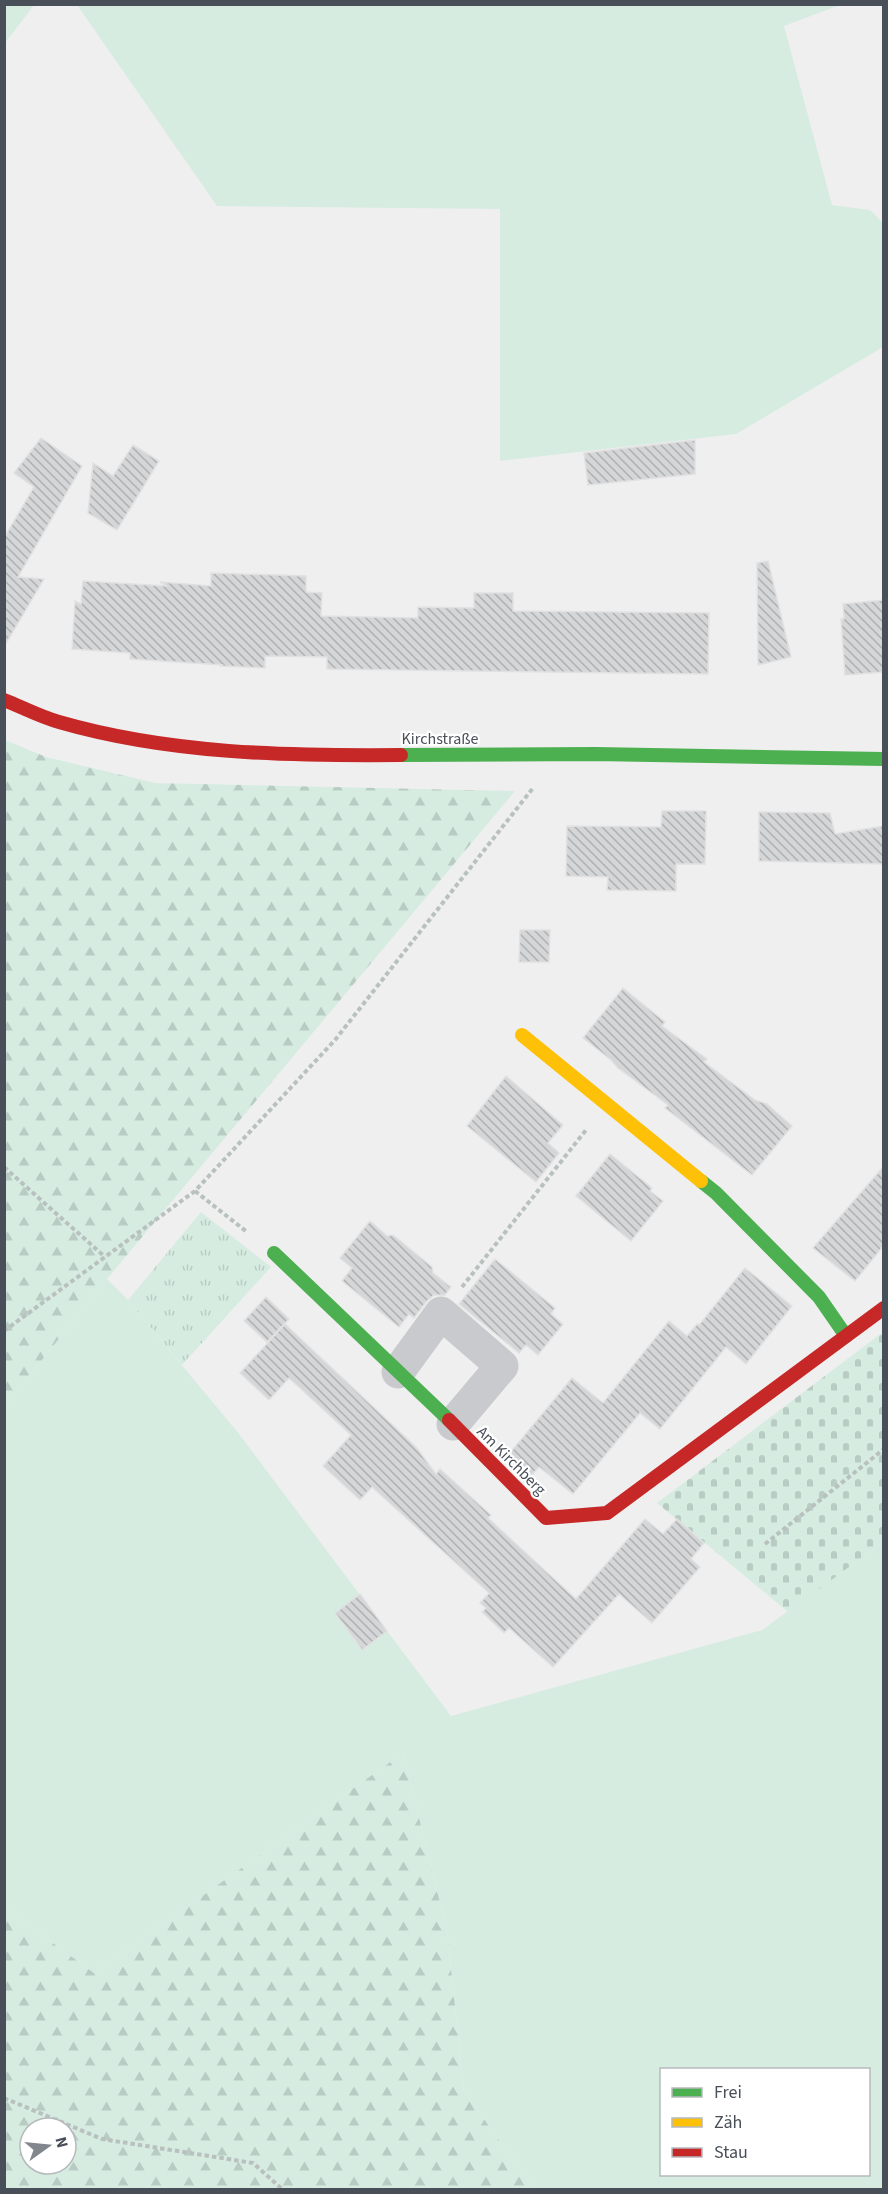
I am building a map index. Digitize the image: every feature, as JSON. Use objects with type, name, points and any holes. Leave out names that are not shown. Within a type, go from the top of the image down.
[{"type":"street","name":"Kirchstraße","points":[[4,700],[57,721],[104,734],[178,748],[269,754],[559,754],[884,759]]},
{"type":"street","points":[[522,1035],[716,1193],[819,1297],[846,1336]]},
{"type":"street","name":"Am Kirchberg","points":[[274,1253],[453,1424],[546,1518],[607,1513],[884,1308]]},
{"type":"street","points":[[398,1372],[441,1313],[502,1366],[453,1424]]},
{"type":"path","points":[[4,1331],[195,1191],[335,1040],[559,754]]},
{"type":"path","points":[[441,1313],[607,1104]]},
{"type":"path","points":[[4,1167],[105,1257]]},
{"type":"path","points":[[195,1191],[274,1253]]},
{"type":"path","points":[[765,1544],[884,1449]]},
{"type":"path","points":[[4,2098],[102,2139],[254,2163],[283,2190]]},
{"type":"green space","points":[[4,5],[34,5],[5,43]]},
{"type":"green space","points":[[77,5],[840,5],[784,26],[832,205],[870,210],[883,223],[883,347],[736,434],[500,461],[500,209],[217,206]]},
{"type":"green space","points":[[5,740],[46,757],[155,783],[515,791],[107,1279],[5,1406]]},
{"type":"green space","points":[[201,1212],[271,1267],[182,1365],[128,1300]]},
{"type":"green space","points":[[107,1279],[128,1300],[239,1434],[451,1716],[762,1630],[883,1542],[883,2189],[534,2189],[464,2091],[447,1931],[403,1753],[94,1973],[5,1908],[5,1406]]},
{"type":"green space","points":[[883,1332],[883,1542],[788,1612],[657,1503]]},
{"type":"green space","points":[[403,1753],[447,1931],[464,2091],[534,2189],[5,2189],[5,1908],[94,1973]]},
{"type":"building","points":[[41,438],[82,466],[18,577],[44,579],[4,647],[4,538],[34,487],[14,473]]},
{"type":"building","points":[[695,440],[695,474],[588,485],[584,453]]},
{"type":"building","points":[[133,445],[159,461],[117,530],[88,513],[93,463],[113,476]]},
{"type":"building","points":[[768,561],[791,657],[758,665],[757,563]]},
{"type":"building","points":[[211,573],[306,576],[306,592],[322,593],[321,616],[418,618],[418,607],[474,608],[474,593],[513,593],[513,611],[709,613],[708,674],[327,669],[327,657],[265,656],[265,668],[130,659],[130,653],[72,649],[75,601],[81,604],[83,581],[167,586],[160,582],[211,586]]},
{"type":"building","points":[[884,600],[884,672],[845,675],[841,619],[844,619],[843,604]]},
{"type":"building","points":[[662,811],[706,811],[705,864],[676,864],[676,891],[607,890],[608,877],[566,876],[567,826],[661,827]]},
{"type":"building","points":[[759,812],[830,813],[835,834],[884,826],[884,864],[759,861]]},
{"type":"building","points":[[520,930],[550,930],[549,962],[519,962]]},
{"type":"building","points":[[623,988],[665,1022],[662,1026],[707,1059],[704,1062],[755,1100],[767,1104],[792,1126],[752,1175],[665,1108],[668,1105],[618,1068],[583,1038]]},
{"type":"building","points":[[506,1076],[563,1125],[548,1143],[559,1153],[536,1182],[467,1126]]},
{"type":"building","points":[[610,1154],[652,1188],[650,1191],[663,1201],[631,1241],[576,1196]]},
{"type":"building","points":[[884,1166],[884,1245],[855,1281],[813,1248]]},
{"type":"building","points":[[370,1221],[387,1236],[393,1235],[432,1267],[433,1273],[451,1287],[445,1295],[434,1295],[414,1318],[409,1314],[399,1327],[342,1281],[352,1268],[340,1258]]},
{"type":"building","points":[[495,1259],[555,1308],[551,1314],[563,1324],[538,1355],[526,1345],[519,1353],[459,1304]]},
{"type":"building","points":[[745,1268],[792,1306],[746,1364],[726,1347],[660,1429],[640,1413],[573,1494],[539,1467],[531,1476],[509,1454],[572,1378],[603,1403],[669,1321],[687,1336],[697,1324],[699,1325]]},
{"type":"building","points":[[266,1297],[289,1319],[267,1342],[244,1321]]},
{"type":"building","points":[[285,1324],[416,1447],[436,1474],[440,1469],[491,1515],[488,1518],[576,1599],[645,1519],[663,1534],[677,1519],[704,1543],[691,1559],[700,1567],[652,1623],[619,1594],[553,1667],[509,1628],[504,1633],[482,1612],[486,1608],[480,1603],[489,1593],[372,1487],[360,1500],[323,1466],[351,1435],[289,1378],[269,1400],[240,1373]]},
{"type":"building","points":[[360,1594],[387,1631],[362,1650],[335,1613]]},
{"type":"traffic: fast","points":[[401,755],[595,754],[884,759]]},
{"type":"traffic: fast","points":[[701,1181],[716,1193],[819,1297],[846,1336]]},
{"type":"traffic: fast","points":[[274,1253],[449,1420]]},
{"type":"traffic: slow","points":[[522,1035],[701,1181]]},
{"type":"traffic: jam","points":[[4,700],[38,715],[101,733],[186,747],[315,755],[401,755]]},
{"type":"traffic: jam","points":[[449,1420],[546,1518],[607,1513],[884,1308]]}]
